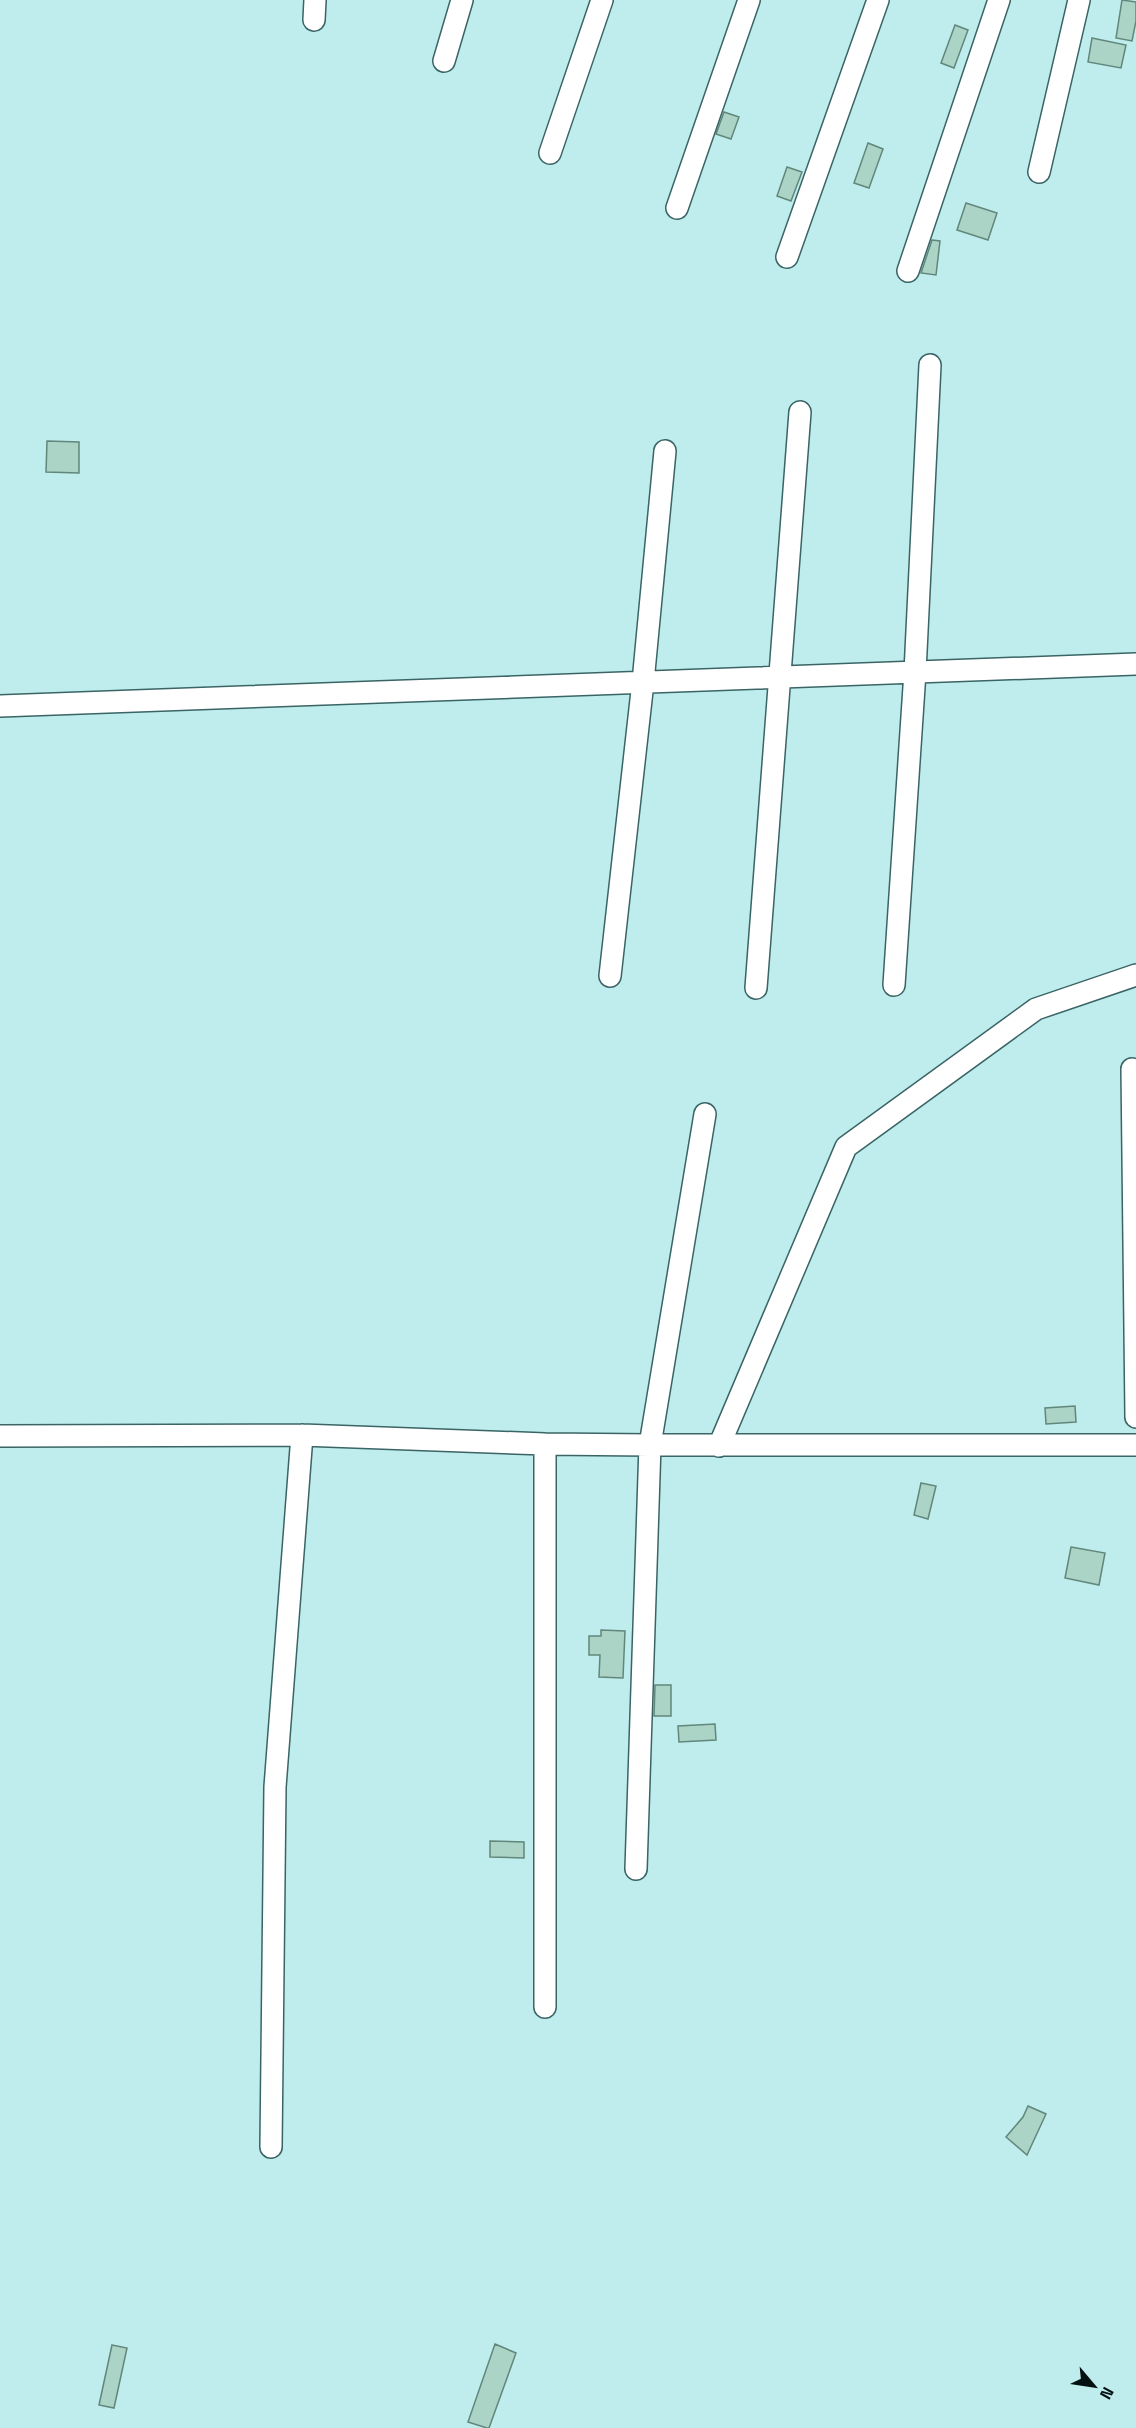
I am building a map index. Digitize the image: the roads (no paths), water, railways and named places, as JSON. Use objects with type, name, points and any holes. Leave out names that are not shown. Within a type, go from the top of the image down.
[{"type":"street","points":[[444,61],[462,0]]},
{"type":"street","points":[[549,153],[602,0]]},
{"type":"street","points":[[677,208],[749,0]]},
{"type":"street","points":[[787,257],[878,0]]},
{"type":"street","points":[[908,272],[999,0]]},
{"type":"street","points":[[1039,172],[1079,0]]},
{"type":"street","points":[[894,985],[915,672],[930,365]]},
{"type":"street","points":[[756,988],[800,412]]},
{"type":"street","points":[[610,976],[643,682],[665,451]]},
{"type":"street","points":[[0,706],[1136,664]]},
{"type":"street","points":[[719,1446],[846,1147],[1036,1009],[1136,975]]},
{"type":"street","points":[[1132,1070],[1136,1417]]},
{"type":"street","points":[[636,1869],[650,1446],[705,1114]]},
{"type":"street","points":[[0,1436],[302,1435],[650,1446],[1136,1445]]},
{"type":"street","points":[[272,2147],[275,1787],[302,1435]]},
{"type":"street","points":[[545,1444],[545,2007]]}]
